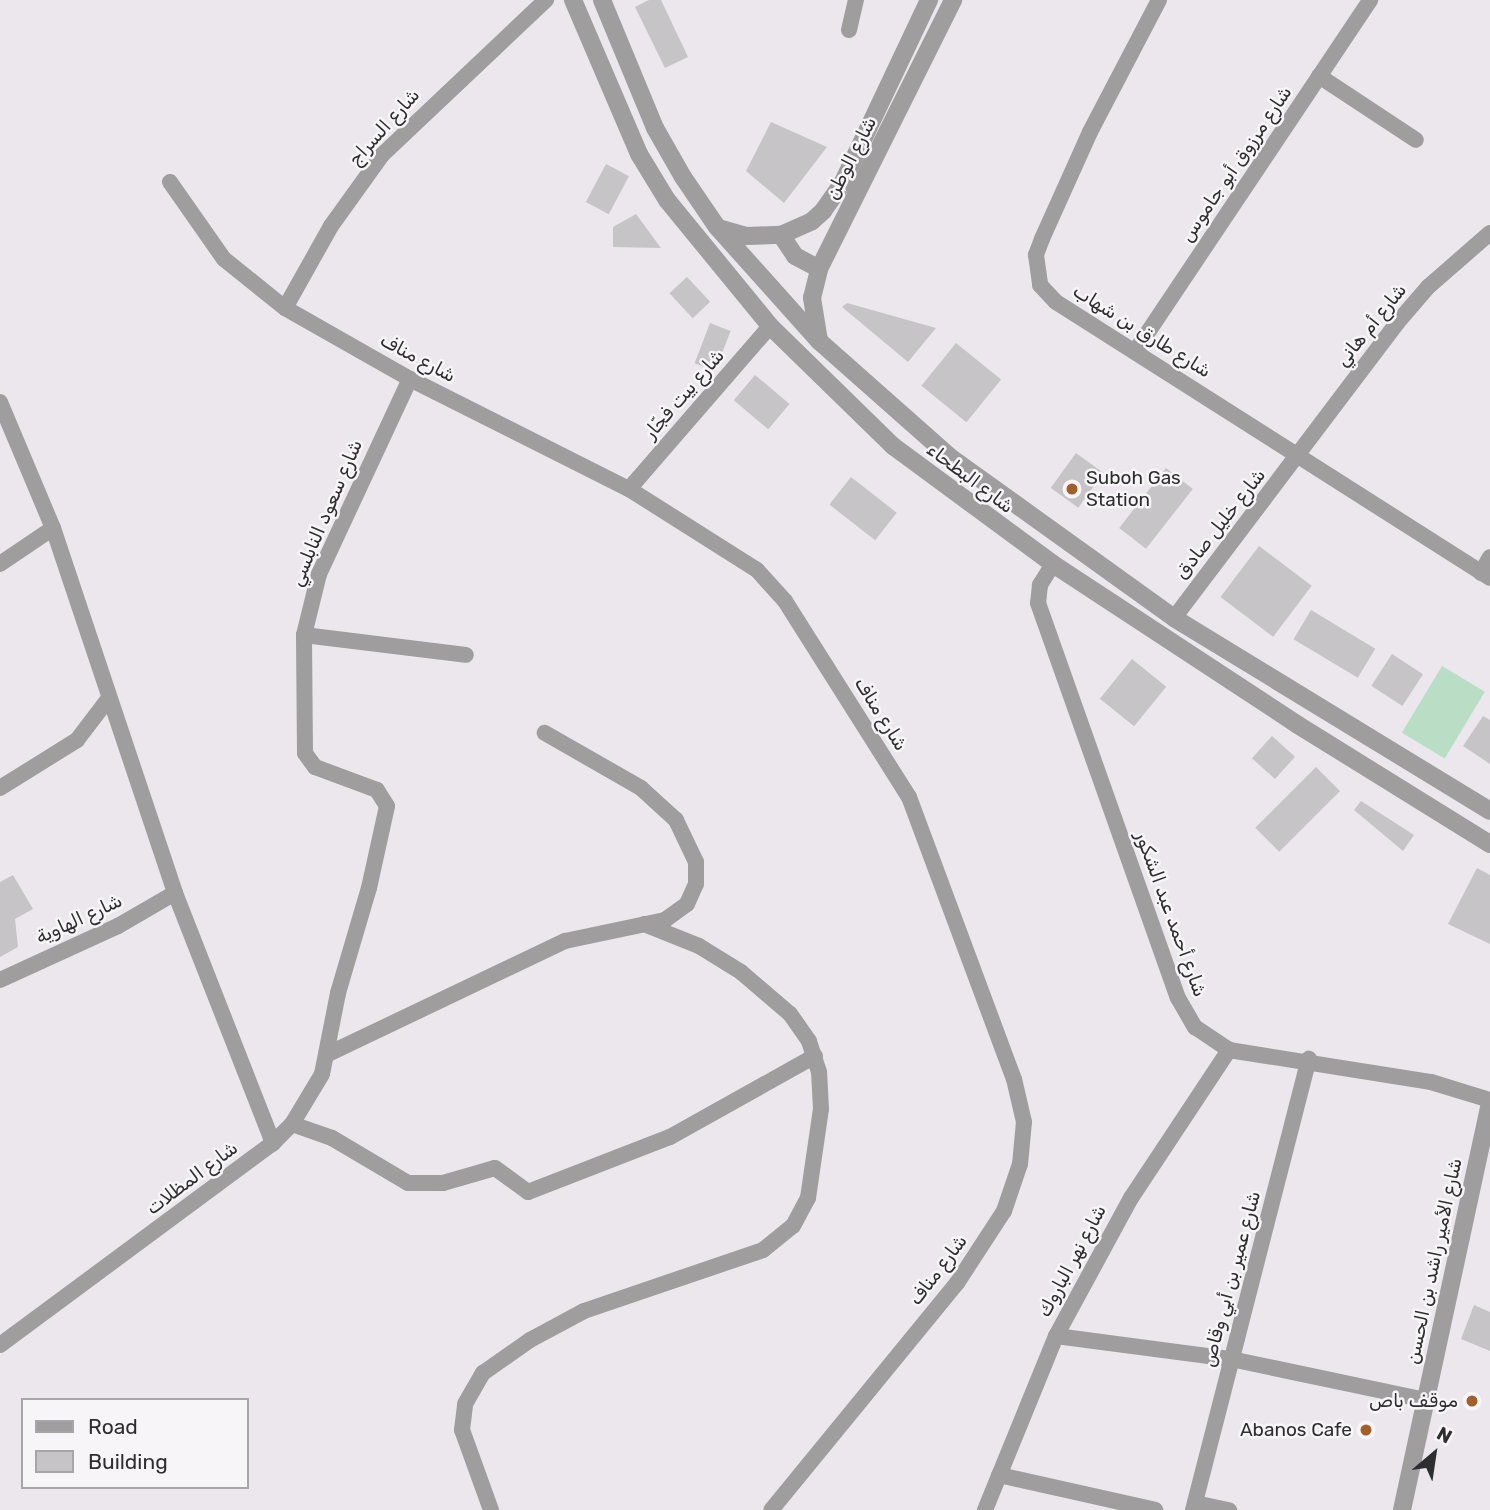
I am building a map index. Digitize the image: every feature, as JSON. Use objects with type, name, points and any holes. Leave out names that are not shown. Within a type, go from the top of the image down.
[{"type":"street","name":"شارع السراج","points":[[285,308],[331,226],[382,155],[546,0]]},
{"type":"street","name":"شارع البطحاء","points":[[573,0],[646,166],[698,241],[770,326],[893,446],[1054,564],[1298,725],[1490,844]]},
{"type":"street","name":"شارع البطحاء","points":[[601,0],[655,128],[717,227],[818,341],[950,457],[1174,618],[1490,811]]},
{"type":"street","points":[[849,30],[856,0]]},
{"type":"street","name":"شارع الوطن","points":[[717,227],[746,236],[781,235],[812,221],[834,197],[929,0]]},
{"type":"street","name":"شارع الوطن","points":[[818,341],[812,298],[819,269],[953,0]]},
{"type":"street","name":"شارع طارق بن شهاب","points":[[1159,0],[1090,132],[1036,255],[1035,272],[1047,294],[1486,575]]},
{"type":"street","name":"شارع مرزوق أبو جاموس","points":[[1136,350],[1370,0]]},
{"type":"street","points":[[1320,76],[1416,140]]},
{"type":"street","name":"شارع مناف","points":[[170,182],[224,258],[285,308],[410,379],[629,489],[743,560],[770,582],[909,797],[1014,1079],[1024,1122],[1015,1188],[981,1248],[771,1510]]},
{"type":"street","name":"شارع أم هاني","points":[[1299,456],[1397,323],[1445,271],[1490,233]]},
{"type":"street","points":[[781,235],[795,256],[819,269]]},
{"type":"street","name":"شارع بيت فجّار","points":[[629,489],[770,326]]},
{"type":"street","name":"شارع سعود النابلسي","points":[[338,993],[369,888],[387,806],[377,790],[315,766],[305,753],[304,635],[319,574],[410,379]]},
{"type":"street","points":[[0,402],[54,528],[174,893],[273,1143]]},
{"type":"street","name":"شارع خليل صادق","points":[[1174,618],[1299,456]]},
{"type":"street","points":[[0,564],[54,528]]},
{"type":"street","points":[[1486,575],[1490,557]]},
{"type":"street","name":"شارع أحمد عبد الشكور","points":[[1054,564],[1040,585],[1038,603],[1178,998],[1195,1027],[1228,1050],[1309,1059],[1431,1082],[1490,1101]]},
{"type":"street","points":[[304,635],[466,655]]},
{"type":"street","points":[[0,788],[77,740],[109,698]]},
{"type":"street","points":[[328,1054],[565,942],[673,917],[693,894],[696,862],[685,833],[654,797],[545,733]]},
{"type":"street","name":"شارع الهاوية","points":[[0,980],[118,926],[174,893]]},
{"type":"street","points":[[491,1510],[462,1430],[465,1404],[476,1382],[530,1339],[583,1311],[751,1255],[784,1236],[805,1208],[815,1174],[821,1109],[815,1056],[790,1014],[741,972],[699,946],[644,924]]},
{"type":"street","name":"شارع المظلات","points":[[0,1345],[273,1143],[292,1124],[314,1091],[328,1054],[338,993]]},
{"type":"street","name":"شارع نهر الباروك","points":[[985,1510],[1056,1336],[1130,1198],[1228,1050]]},
{"type":"street","points":[[292,1124],[332,1138],[408,1183],[443,1183],[495,1168],[528,1192],[670,1137],[815,1056]]},
{"type":"street","name":"شارع عمير بن أبي وقاص","points":[[1194,1506],[1309,1059]]},
{"type":"street","name":"شارع الأمير راشد بن الحسن","points":[[1402,1510],[1490,1101]]},
{"type":"street","points":[[1056,1336],[1231,1359],[1426,1400]]},
{"type":"street","points":[[999,1475],[1155,1510]]},
{"type":"street","points":[[1194,1506],[1230,1510]]},
{"type":"green space","points":[[1442,666],[1485,692],[1445,759],[1402,733]]},
{"type":"building","points":[[649,0],[661,0],[688,57],[665,68],[635,7]]},
{"type":"building","points":[[771,122],[827,147],[784,203],[746,171]]},
{"type":"building","points":[[606,164],[629,176],[609,214],[586,202]]},
{"type":"building","points":[[636,214],[661,248],[613,247],[613,227]]},
{"type":"building","points":[[687,277],[710,302],[693,318],[669,293]]},
{"type":"building","points":[[847,303],[936,328],[908,362],[842,307]]},
{"type":"building","points":[[710,323],[731,331],[715,371],[695,363]]},
{"type":"building","points":[[956,343],[1001,380],[966,422],[921,386]]},
{"type":"building","points":[[755,375],[789,404],[768,429],[734,400]]},
{"type":"building","points":[[1076,453],[1104,473],[1078,508],[1051,488]]},
{"type":"building","points":[[1166,468],[1193,489],[1146,549],[1119,528]]},
{"type":"building","points":[[851,477],[897,513],[875,540],[829,505]]},
{"type":"building","points":[[1259,546],[1312,586],[1273,637],[1220,597]]},
{"type":"building","points":[[1311,610],[1375,649],[1358,678],[1293,639]]},
{"type":"building","points":[[1392,654],[1423,674],[1402,706],[1371,686]]},
{"type":"building","points":[[1132,659],[1166,687],[1134,726],[1100,699]]},
{"type":"building","points":[[1483,716],[1490,720],[1490,764],[1463,746]]},
{"type":"building","points":[[1272,736],[1295,757],[1275,779],[1252,758]]},
{"type":"building","points":[[1316,767],[1340,791],[1279,852],[1255,828]]},
{"type":"building","points":[[1361,801],[1414,835],[1403,851],[1354,810]]},
{"type":"building","points":[[1477,868],[1490,875],[1490,944],[1448,924]]},
{"type":"building","points":[[13,875],[33,909],[15,919],[18,947],[0,957],[0,882]]},
{"type":"building","points":[[1474,1305],[1490,1312],[1490,1351],[1461,1339]]},
{"type":"place","name":"Suboh Gas Station","points":[[1072,489]]},
{"type":"place","name":"موقف باص","points":[[1472,1401]]},
{"type":"place","name":"Abanos Cafe","points":[[1366,1430]]}]
